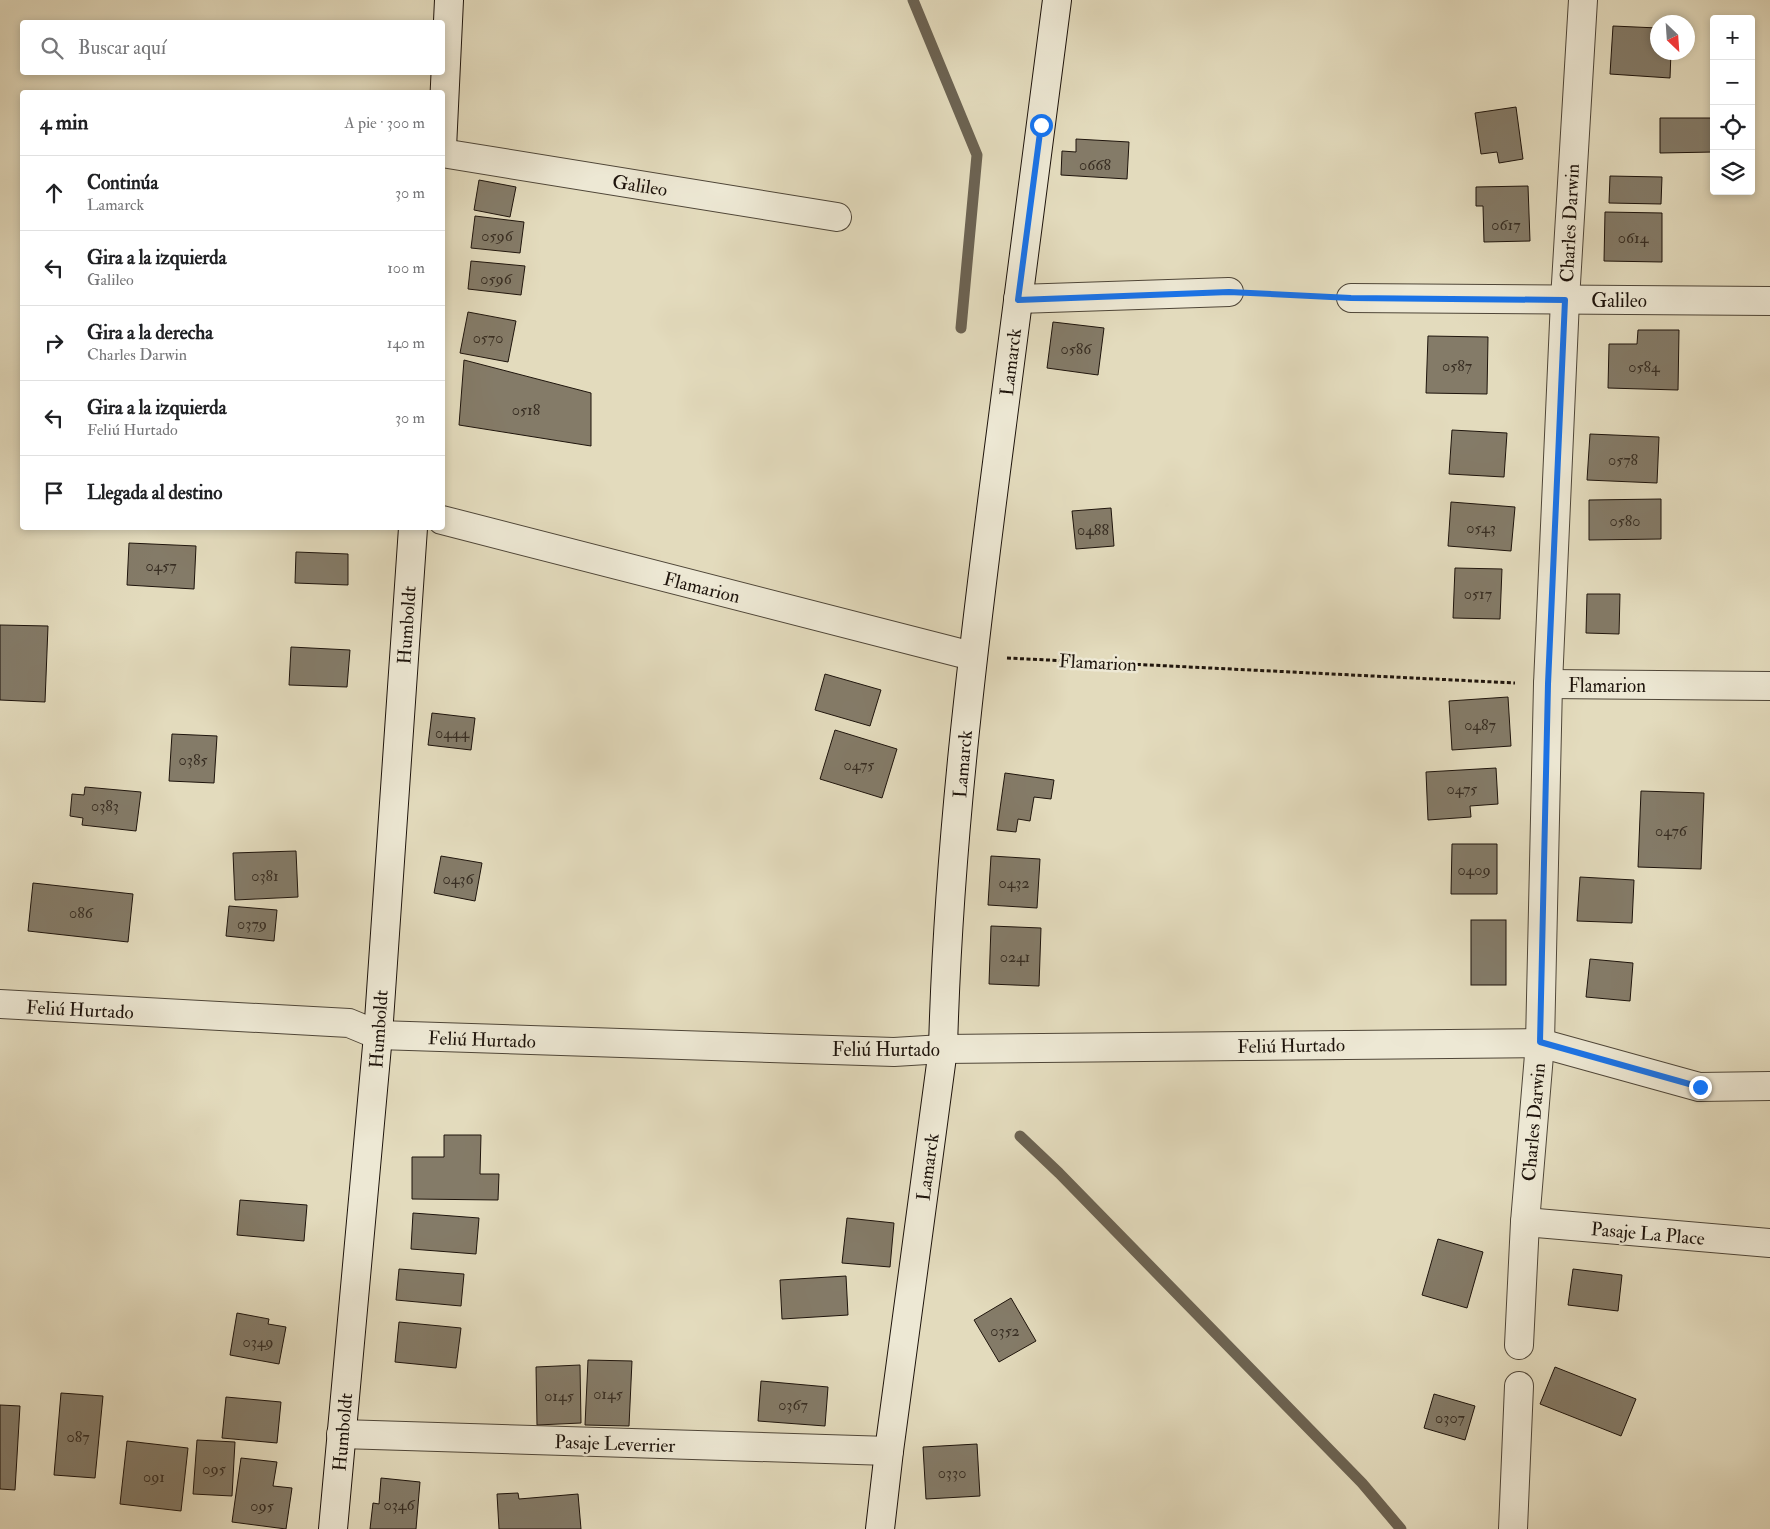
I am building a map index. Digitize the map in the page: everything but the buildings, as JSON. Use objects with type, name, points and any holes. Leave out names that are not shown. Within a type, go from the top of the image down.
[{"type":"street","points":[[445,90],[449,0]]},
{"type":"street","name":"Lamarck","points":[[880,1529],[943,1049],[944,995],[954,853],[972,656],[1057,0]]},
{"type":"street","name":"Charles Darwin","points":[[1519,1345],[1525,1222],[1540,1042],[1548,684],[1565,300],[1583,0]]},
{"type":"street","name":"Galileo","points":[[445,153],[837,217]]},
{"type":"street","points":[[1018,300],[1229,292]]},
{"type":"street","name":"Galileo","points":[[1351,298],[1770,301]]},
{"type":"street","name":"Flamarion","points":[[445,521],[972,656]]},
{"type":"street","name":"Humboldt","points":[[333,1529],[378,1035],[413,530]]},
{"type":"street","name":"Flamarion","points":[[1548,684],[1770,686]]},
{"type":"street","name":"Feliú Hurtado","points":[[0,1004],[348,1022],[378,1035],[894,1052],[943,1049],[1540,1042],[1700,1087],[1770,1086]]},
{"type":"street","name":"Pasaje La Place","points":[[1525,1222],[1770,1243]]},
{"type":"street","points":[[1513,1529],[1519,1386]]},
{"type":"street","name":"Pasaje Leverrier","points":[[342,1434],[889,1451]]},
{"type":"path","points":[[1229,292],[1351,298]]},
{"type":"path","name":"Flamarion","points":[[972,656],[1548,684]]},
{"type":"waterway","points":[[913,0],[977,155],[961,328]]},
{"type":"waterway","points":[[1020,1136],[1059,1173],[1362,1483],[1401,1529]]},
{"type":"route","points":[[1041,125],[1018,300],[1229,292],[1351,298],[1565,300],[1548,684],[1540,1042],[1700,1087]]}]
